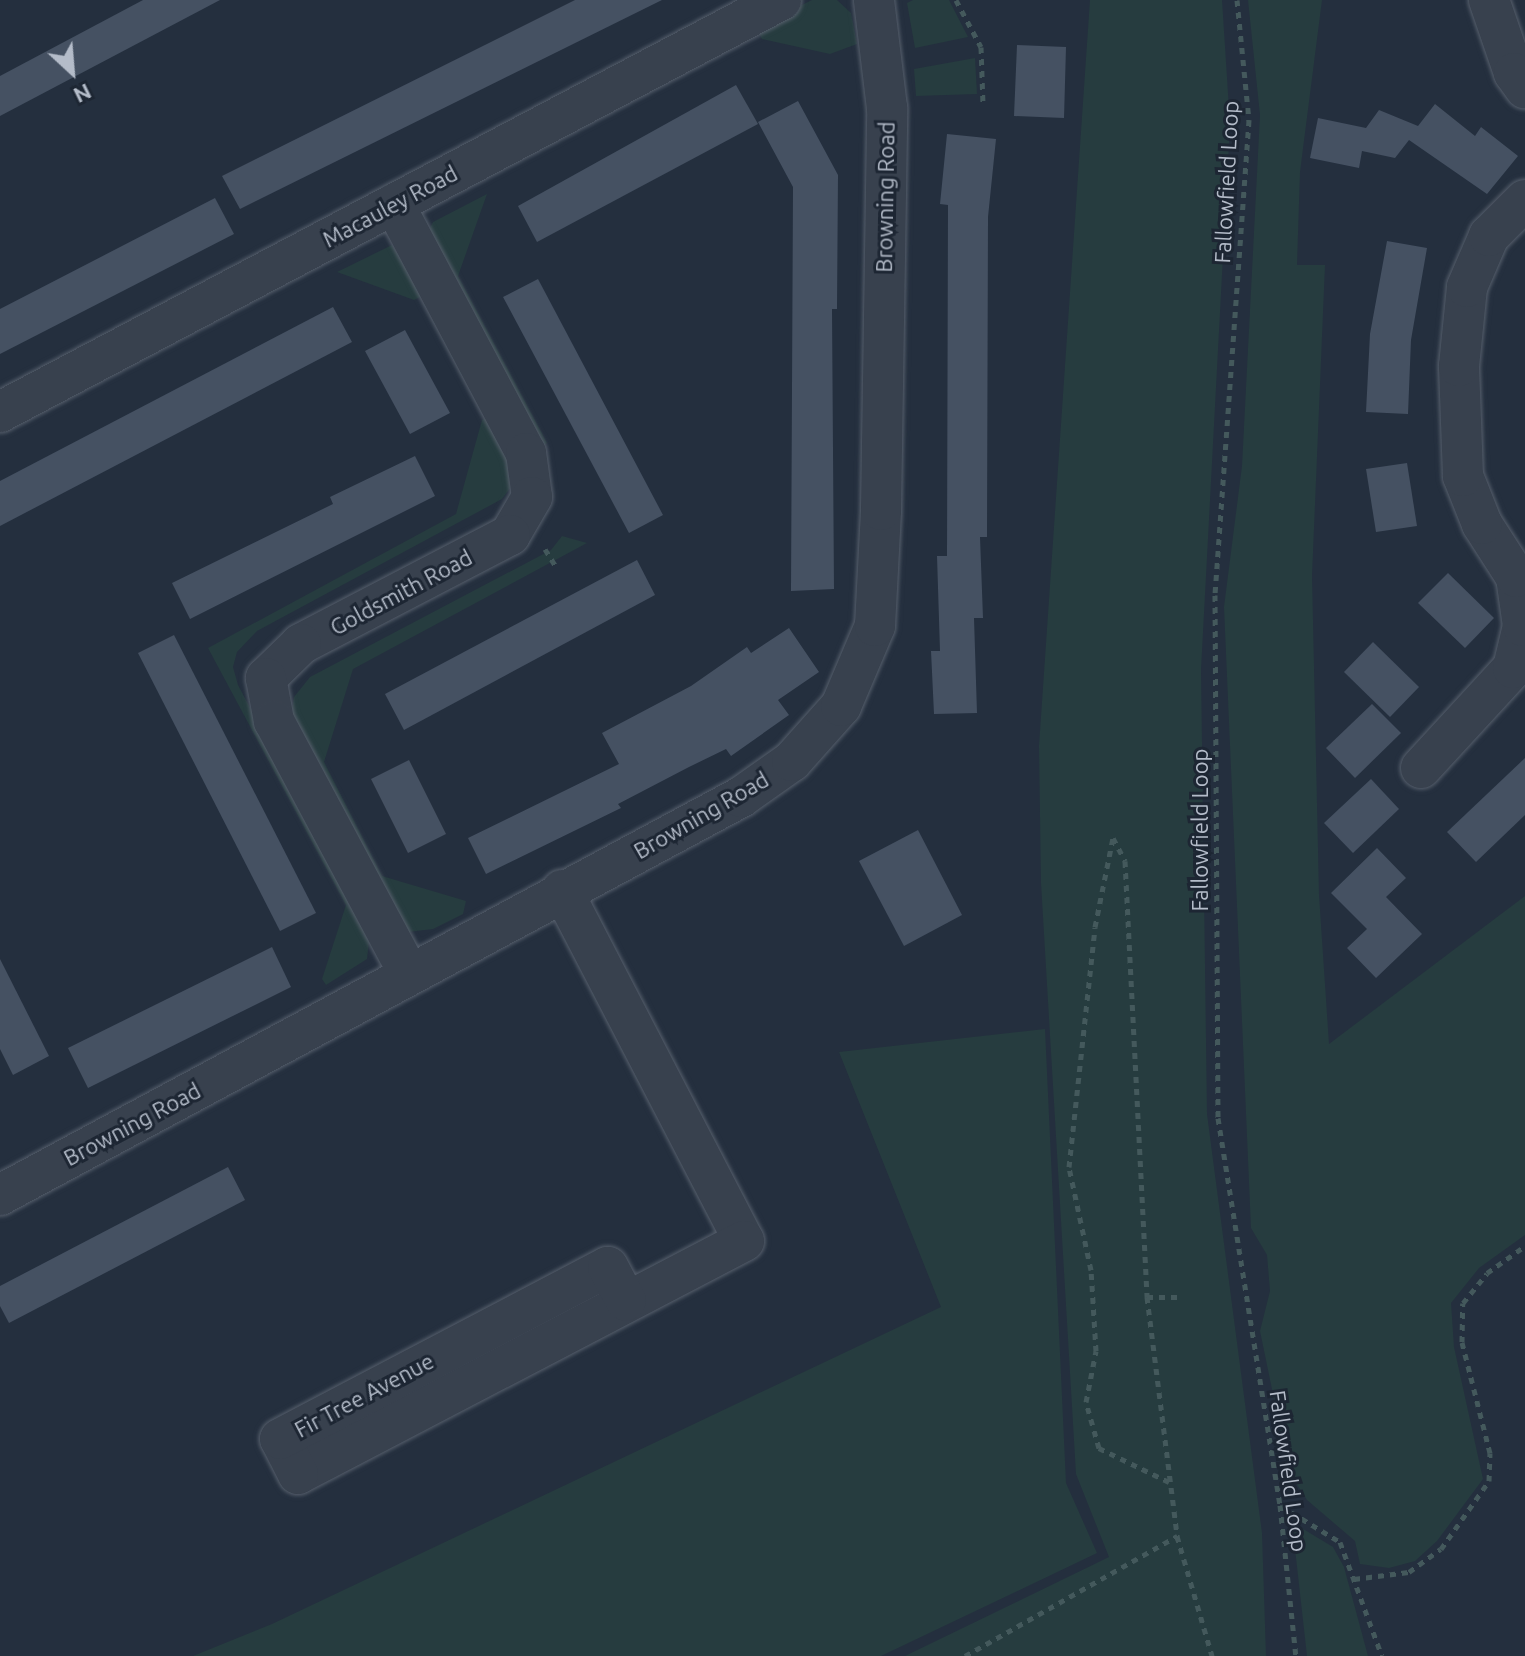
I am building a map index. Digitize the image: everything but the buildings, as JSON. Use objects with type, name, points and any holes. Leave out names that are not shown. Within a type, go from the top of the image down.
[{"type":"street","name":"Macauley Road","points":[[0,412],[781,0]]},
{"type":"street","name":"Browning Road","points":[[0,1195],[562,890],[741,797],[792,761],[841,706],[875,626],[887,108],[874,0]]},
{"type":"street","points":[[1489,0],[1514,73],[1525,88]]},
{"type":"street","points":[[1421,768],[1513,668],[1523,626],[1516,577],[1482,524],[1463,476],[1459,366],[1467,287],[1489,236],[1525,200]]},
{"type":"street","name":"Goldsmith Road","points":[[394,204],[526,453],[532,497],[510,535],[301,644],[266,678],[274,721],[409,974]]},
{"type":"street","name":"Fir Tree Avenue","points":[[562,890],[744,1241],[298,1474],[280,1439],[608,1267],[626,1301]]},
{"type":"path","points":[[956,0],[981,47],[983,105]]},
{"type":"path","name":"Fallowfield Loop","points":[[1237,0],[1249,120],[1215,595],[1218,1118],[1280,1505],[1296,1656]]},
{"type":"path","points":[[1169,1482],[1099,1448],[1086,1402],[1096,1351],[1091,1270],[1069,1167],[1095,927],[1113,838],[1125,861],[1147,1297],[1169,1482],[1177,1536],[1212,1656]]},
{"type":"path","points":[[1354,1579],[1409,1572],[1441,1549],[1489,1481],[1490,1453],[1462,1342],[1463,1303],[1487,1273],[1525,1246]]},
{"type":"path","points":[[1147,1297],[1177,1297]]},
{"type":"path","points":[[1280,1505],[1340,1542],[1382,1656]]},
{"type":"path","points":[[965,1656],[1177,1536]]},
{"type":"green space","points":[[812,0],[837,0],[851,13],[857,44],[830,54],[762,39],[756,28]]},
{"type":"green space","points":[[913,0],[949,0],[968,37],[915,48],[907,3]]},
{"type":"green space","points":[[1090,0],[1222,0],[1230,124],[1201,670],[1207,1114],[1262,1533],[1266,1656],[905,1656],[1109,1557],[1076,1474],[1041,883],[1039,746]]},
{"type":"green space","points":[[1248,0],[1322,0],[1300,172],[1297,265],[1325,265],[1312,576],[1319,895],[1329,1044],[1525,896],[1525,1235],[1479,1268],[1451,1303],[1454,1347],[1483,1479],[1437,1541],[1415,1561],[1389,1568],[1360,1564],[1355,1541],[1307,1500],[1289,1472],[1260,1331],[1270,1291],[1267,1255],[1251,1228],[1224,607],[1242,466],[1260,115]]},
{"type":"green space","points":[[975,58],[977,94],[916,96],[914,69]]},
{"type":"green space","points":[[487,194],[458,276],[547,443],[538,448],[428,232],[433,222]]},
{"type":"green space","points":[[392,245],[424,295],[414,300],[337,272]]},
{"type":"green space","points":[[491,417],[510,454],[511,487],[502,499],[257,631],[237,652],[233,667],[238,685],[370,932],[367,959],[326,985],[322,979],[346,905],[208,648],[456,514],[482,420]]},
{"type":"green space","points":[[562,536],[587,543],[353,669],[324,762],[382,876],[466,901],[463,914],[433,929],[408,932],[291,717],[294,697],[310,677],[551,550]]},
{"type":"green space","points":[[1045,1029],[1066,1483],[1097,1553],[881,1656],[193,1656],[272,1624],[941,1307],[839,1052]]},
{"type":"green space","points":[[1300,1527],[1333,1547],[1344,1567],[1368,1656],[1307,1656],[1293,1531]]}]
